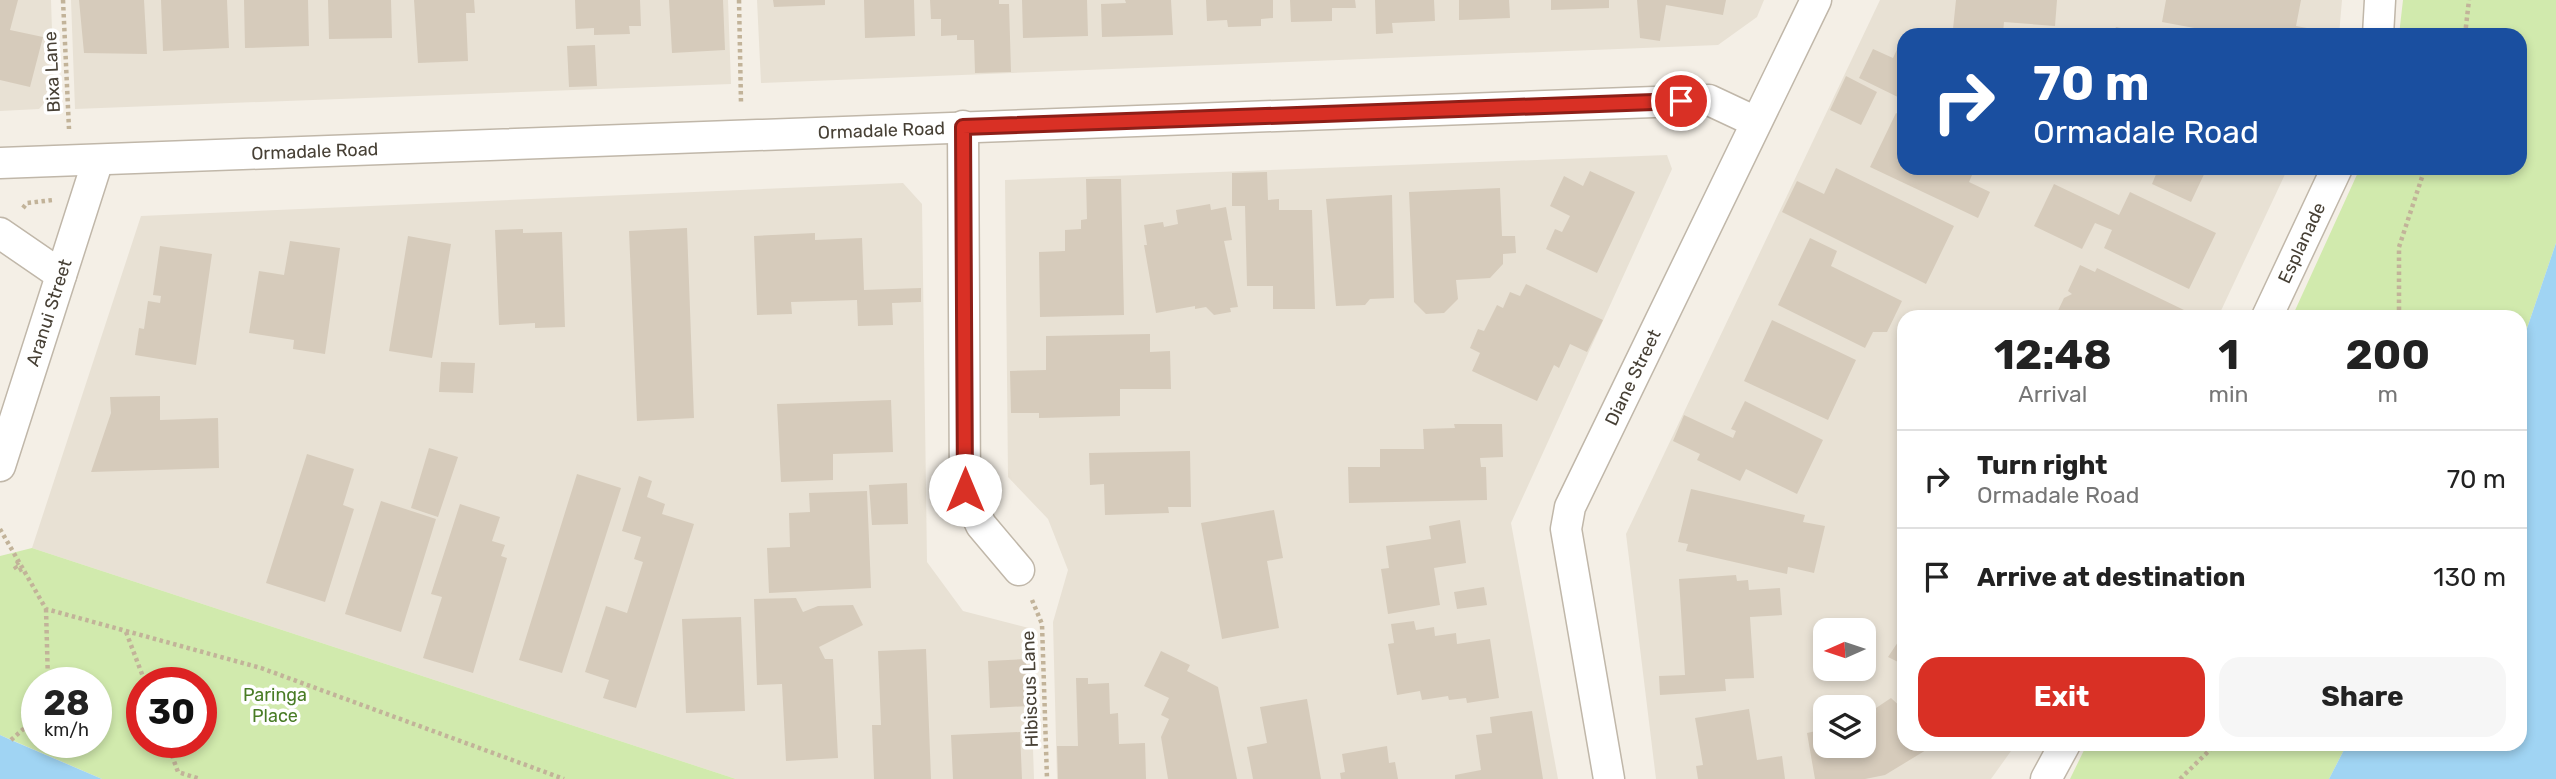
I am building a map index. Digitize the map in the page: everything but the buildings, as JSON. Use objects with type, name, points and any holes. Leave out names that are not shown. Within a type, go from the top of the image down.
[{"type":"street","name":"Diane Street","points":[[1609,779],[1566,529],[1570,507],[1816,0]]},
{"type":"street","points":[[2378,28],[2380,0]]},
{"type":"street","name":"Ormadale Road","points":[[0,163],[1709,100],[1756,122]]},
{"type":"street","points":[[963,127],[965,490],[981,525],[1019,570]]},
{"type":"street","name":"Aranui Street","points":[[0,466],[98,160]]},
{"type":"street","name":"Esplanade","points":[[2270,310],[2334,175]]},
{"type":"street","points":[[0,233],[61,275]]},
{"type":"street","points":[[2046,779],[2061,751]]},
{"type":"path","name":"Bixa Lane","points":[[63,0],[70,142]]},
{"type":"path","points":[[739,0],[742,117]]},
{"type":"path","points":[[2466,28],[2469,0]]},
{"type":"path","points":[[2399,310],[2399,247],[2423,175]]},
{"type":"path","points":[[20,211],[27,202],[46,199],[57,201]]},
{"type":"path","points":[[0,530],[46,609],[48,667]]},
{"type":"path","name":"Hibiscus Lane","points":[[1032,600],[1042,624],[1047,779]]},
{"type":"path","points":[[46,609],[261,668],[564,779]]},
{"type":"path","points":[[126,632],[139,667]]},
{"type":"path","points":[[11,740],[21,731]]},
{"type":"path","points":[[2180,779],[2209,751]]},
{"type":"path","points":[[173,758],[178,772],[200,779]]},
{"type":"path","points":[[536,769],[541,779]]},
{"type":"shaded area","points":[[0,0],[51,0],[54,92],[39,109],[0,111]]},
{"type":"shaded area","points":[[71,0],[728,0],[731,84],[75,109]]},
{"type":"shaded area","points":[[757,0],[1764,0],[1757,17],[1718,45],[761,83]]},
{"type":"shaded area","points":[[1880,0],[2342,0],[2340,28],[1897,28],[1897,175],[2285,175],[2221,310],[1897,310],[1897,751],[2011,751],[1991,779],[1656,779],[1626,534]]},
{"type":"shaded area","points":[[1667,155],[1672,169],[1511,523],[1558,779],[1057,779],[1053,622],[1068,570],[1048,519],[1008,477],[1005,180]]},
{"type":"shaded area","points":[[903,183],[922,204],[927,562],[963,611],[1029,628],[1034,779],[736,779],[32,548],[141,216]]},
{"type":"green space","points":[[2403,0],[2556,0],[2556,243],[2527,328],[2527,310],[2295,310],[2357,175],[2527,175],[2527,28],[2400,28]]},
{"type":"green space","name":"Paringa Place","points":[[32,548],[736,779],[102,779],[53,758],[112,758],[112,667],[21,667],[21,744],[0,735],[0,556]]},
{"type":"green space","points":[[2084,751],[2343,751],[2329,779],[2070,779]]},
{"type":"water","points":[[2556,243],[2556,779],[2329,779],[2343,751],[2527,751],[2527,328]]},
{"type":"water","points":[[0,735],[21,744],[21,758],[53,758],[102,779],[0,779]]},
{"type":"route","points":[[965,490],[963,127],[1681,101]]}]
